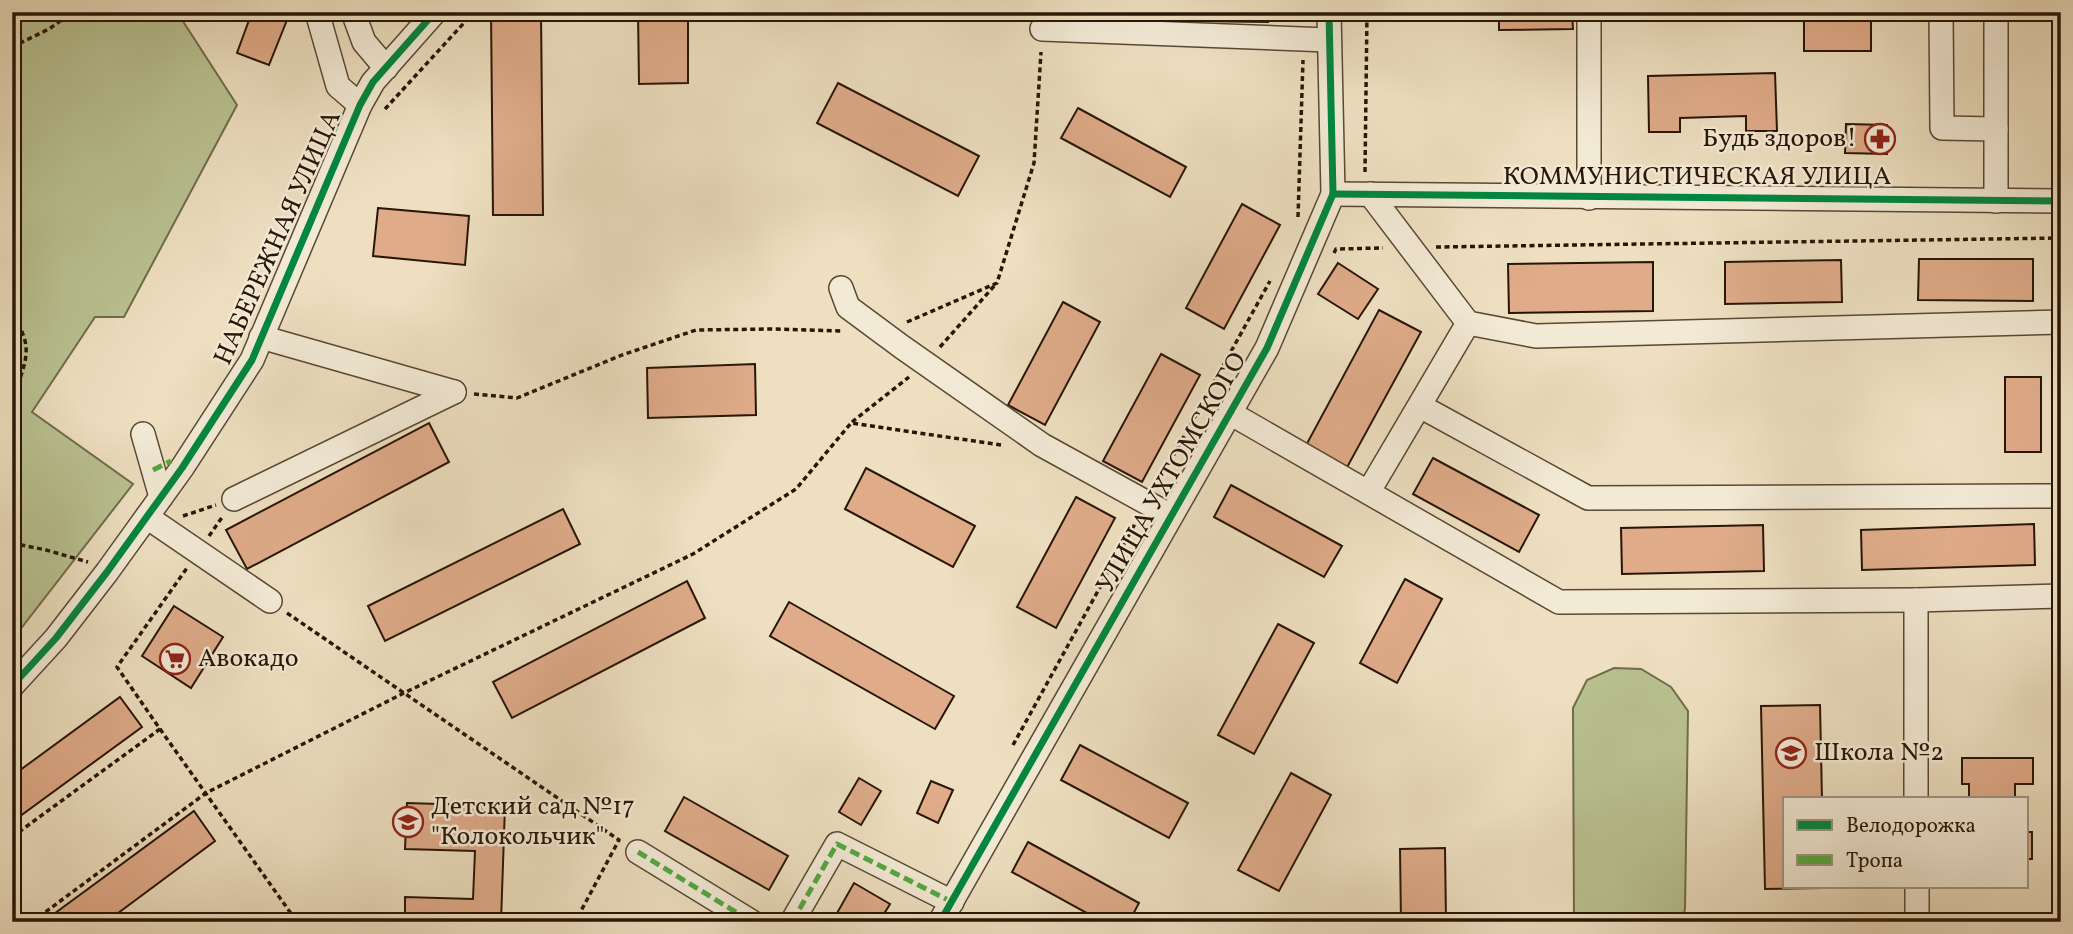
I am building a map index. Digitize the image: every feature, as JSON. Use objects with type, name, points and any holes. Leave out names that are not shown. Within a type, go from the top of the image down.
[{"type":"street","points":[[353,12],[364,42],[386,68]]},
{"type":"street","name":"НАБЕРЕЖНАЯ УЛИЦА","points":[[12,686],[56,638],[107,572],[152,521],[161,497],[252,360],[360,105],[373,82],[435,12]]},
{"type":"street","name":"УЛИЦА УХТОМСКОГО","points":[[940,922],[1266,348],[1333,194],[1329,12]]},
{"type":"street","points":[[1589,12],[1589,198]]},
{"type":"street","points":[[1941,12],[1942,128],[1996,129]]},
{"type":"street","points":[[1996,12],[1996,201]]},
{"type":"street","points":[[315,13],[338,86],[360,105]]},
{"type":"street","points":[[1042,29],[1328,40]]},
{"type":"street","points":[[1368,188],[1468,323],[1536,335],[2061,322]]},
{"type":"street","name":"КОММУНИСТИЧЕСКАЯ УЛИЦА","points":[[1333,194],[1368,188],[1589,198],[2061,201]]},
{"type":"street","points":[[841,288],[848,307],[1042,445],[1171,516]]},
{"type":"street","points":[[1368,491],[1468,323]]},
{"type":"street","points":[[261,337],[454,391]]},
{"type":"street","points":[[234,499],[454,391]]},
{"type":"street","points":[[1420,406],[1588,498],[2061,496]]},
{"type":"street","points":[[1230,413],[1559,602],[1916,600],[2061,596]]},
{"type":"street","points":[[143,434],[161,497]]},
{"type":"street","points":[[152,521],[270,601]]},
{"type":"street","points":[[1916,600],[1916,797]]},
{"type":"street","points":[[792,922],[836,845],[952,902]]},
{"type":"street","points":[[638,852],[752,922]]},
{"type":"street","points":[[1917,888],[1917,922]]},
{"type":"path","points":[[12,47],[48,29],[73,12]]},
{"type":"path","points":[[1367,12],[1368,188]]},
{"type":"path","points":[[883,332],[997,283],[1034,163],[1042,29]]},
{"type":"path","points":[[1298,216],[1304,39]]},
{"type":"path","points":[[1336,248],[2061,238]]},
{"type":"path","points":[[1012,746],[1272,277]]},
{"type":"path","points":[[12,317],[28,348],[12,405]]},
{"type":"path","points":[[454,391],[517,398],[622,355],[696,330],[841,331]]},
{"type":"path","points":[[32,922],[206,793],[404,693],[693,554],[796,489],[851,423],[1001,445]]},
{"type":"path","points":[[152,521],[234,499]]},
{"type":"path","points":[[234,499],[117,667],[297,922]]},
{"type":"path","points":[[12,544],[83,559],[107,572]]},
{"type":"path","points":[[270,601],[619,840],[575,922]]},
{"type":"path","points":[[12,837],[160,729]]},
{"type":"green space","points":[[12,12],[177,12],[237,105],[124,317],[95,317],[32,412],[133,484],[12,640]]},
{"type":"green space","points":[[1614,668],[1641,669],[1671,687],[1688,711],[1685,909],[1682,922],[1574,920],[1573,708],[1587,680]]},
{"type":"building","points":[[252,12],[284,12],[289,15],[269,65],[237,53]]},
{"type":"building","points":[[491,12],[541,12],[543,215],[493,215]]},
{"type":"building","points":[[638,12],[688,12],[688,83],[639,84]]},
{"type":"building","points":[[1047,12],[1268,12],[1268,22],[1047,19]]},
{"type":"building","points":[[1499,12],[1572,12],[1573,29],[1499,30]]},
{"type":"building","points":[[1804,12],[1871,12],[1871,51],[1804,51]]},
{"type":"building","points":[[1775,73],[1777,131],[1746,131],[1746,116],[1680,118],[1680,132],[1649,132],[1648,76]]},
{"type":"building","points":[[838,83],[979,156],[958,196],[817,123]]},
{"type":"building","points":[[1078,108],[1186,167],[1170,197],[1061,138]]},
{"type":"building","points":[[1846,124],[1887,125],[1887,154],[1845,153]]},
{"type":"building","points":[[1242,204],[1280,225],[1224,329],[1186,308]]},
{"type":"building","points":[[378,208],[469,216],[465,265],[373,256]]},
{"type":"building","points":[[1919,259],[2033,259],[2033,301],[1918,300]]},
{"type":"building","points":[[1841,260],[1842,302],[1725,304],[1725,262]]},
{"type":"building","points":[[1653,262],[1653,311],[1509,313],[1508,264]]},
{"type":"building","points":[[1338,263],[1378,289],[1358,319],[1318,294]]},
{"type":"building","points":[[1063,302],[1100,322],[1045,425],[1008,405]]},
{"type":"building","points":[[1379,310],[1421,332],[1345,471],[1304,449]]},
{"type":"building","points":[[1161,354],[1200,375],[1142,482],[1103,461]]},
{"type":"building","points":[[755,364],[756,415],[648,418],[647,368]]},
{"type":"building","points":[[2005,377],[2041,377],[2041,452],[2005,452]]},
{"type":"building","points":[[429,423],[449,462],[247,569],[226,530]]},
{"type":"building","points":[[1433,458],[1539,515],[1519,552],[1413,494]]},
{"type":"building","points":[[866,468],[975,526],[953,567],[845,509]]},
{"type":"building","points":[[1231,485],[1342,546],[1324,577],[1214,517]]},
{"type":"building","points":[[1076,497],[1115,518],[1056,628],[1017,607]]},
{"type":"building","points":[[563,509],[580,544],[385,641],[368,606]]},
{"type":"building","points":[[2034,524],[2035,565],[1862,570],[1861,530]]},
{"type":"building","points":[[1763,525],[1764,571],[1622,574],[1621,528]]},
{"type":"building","points":[[1405,579],[1442,599],[1397,683],[1360,663]]},
{"type":"building","points":[[687,581],[705,618],[512,718],[493,682]]},
{"type":"building","points":[[789,602],[954,696],[935,729],[770,636]]},
{"type":"building","points":[[174,606],[223,637],[191,688],[142,656]]},
{"type":"building","points":[[1278,624],[1314,643],[1254,754],[1218,735]]},
{"type":"building","points":[[120,697],[142,727],[12,822],[12,776]]},
{"type":"building","name":"Школа №2","points":[[1820,705],[1822,797],[1783,797],[1783,888],[1823,888],[1765,889],[1761,706]]},
{"type":"building","points":[[1080,745],[1188,803],[1169,838],[1061,780]]},
{"type":"building","points":[[1962,758],[2033,758],[2033,784],[2015,784],[2015,797],[1969,797],[1969,784],[1962,784]]},
{"type":"building","points":[[1291,773],[1331,795],[1279,891],[1238,870]]},
{"type":"building","points":[[859,778],[881,791],[861,825],[839,812]]},
{"type":"building","points":[[931,781],[953,790],[938,823],[917,813]]},
{"type":"building","points":[[684,797],[788,856],[769,890],[665,831]]},
{"type":"building","points":[[407,803],[505,806],[501,922],[405,922],[405,897],[473,899],[475,851],[405,849]]},
{"type":"building","points":[[194,811],[215,841],[106,922],[43,922]]},
{"type":"building","points":[[2028,832],[2032,832],[2032,859],[2028,859]]},
{"type":"building","points":[[1028,842],[1139,903],[1129,922],[1103,922],[1012,872]]},
{"type":"building","points":[[1445,848],[1446,922],[1401,922],[1400,849]]},
{"type":"building","points":[[854,883],[890,904],[879,922],[832,922]]},
{"type":"marked path","points":[[153,470],[171,461]]},
{"type":"marked path","points":[[792,922],[837,844],[952,902]]},
{"type":"marked path","points":[[638,852],[752,922]]},
{"type":"cycle path","points":[[12,686],[56,638],[107,572],[182,468],[252,360],[360,105],[373,82],[435,12]]},
{"type":"cycle path","points":[[940,922],[1267,348],[1333,194],[1329,12]]},
{"type":"cycle path","points":[[1333,194],[2061,201]]},
{"type":"place","name":"Будь здоров!","points":[[1880,139]]},
{"type":"place","name":"Авокадо","points":[[175,659]]},
{"type":"place","name":"Школа №2","points":[[1791,753]]},
{"type":"place","name":"Детский сад №17 \"Колокольчик\"","points":[[408,822]]}]
